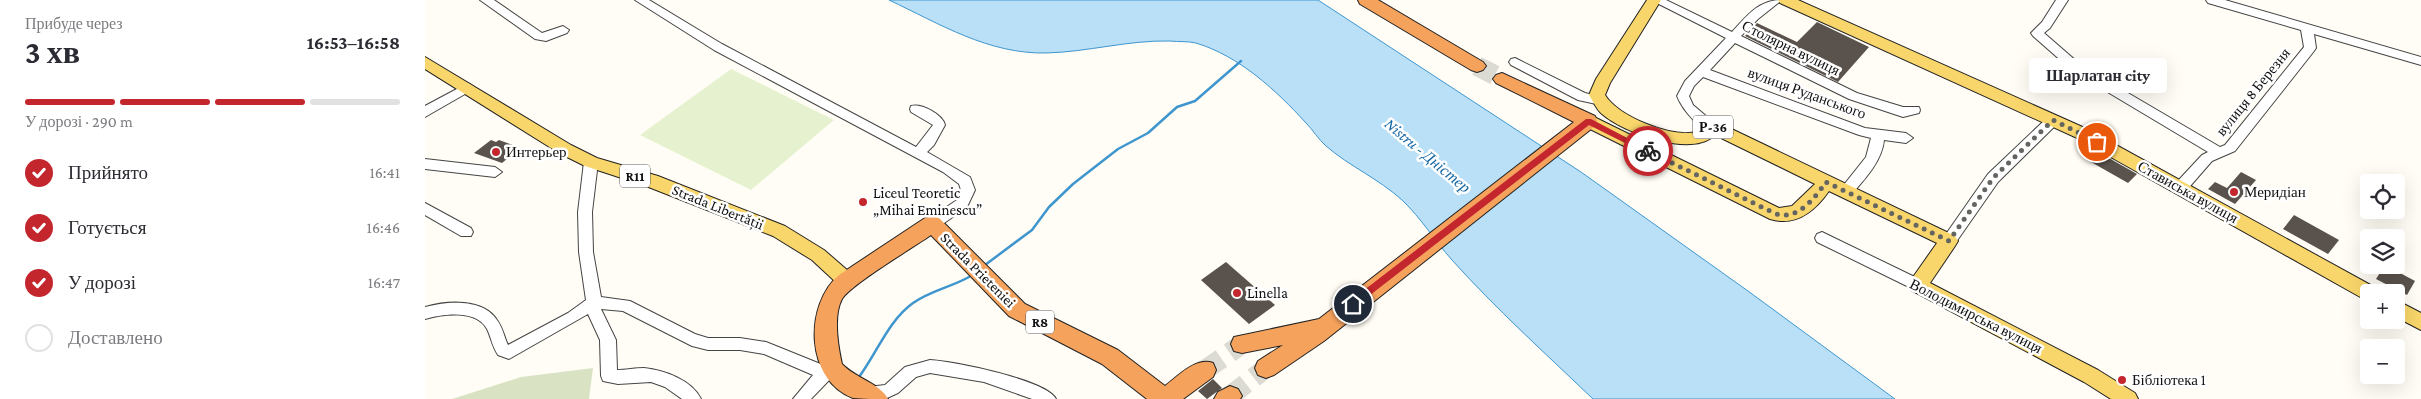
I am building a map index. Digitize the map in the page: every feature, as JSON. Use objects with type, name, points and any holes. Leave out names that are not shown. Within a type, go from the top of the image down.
[{"type":"highway","points":[[1366,0],[1477,66]]},
{"type":"highway","points":[[1266,368],[1485,203],[1588,121],[1503,79]]},
{"type":"highway","name":"Strada Prieteniei","points":[[847,281],[932,224],[1017,310],[1110,357],[1164,399]]},
{"type":"highway","points":[[847,281],[836,292],[831,301],[828,370],[871,396]]},
{"type":"highway","points":[[1242,344],[1324,326]]},
{"type":"highway","points":[[1164,399],[1205,370]]},
{"type":"main road","points":[[1601,101],[1609,85],[1653,19],[1658,0]]},
{"type":"main road","name":"Стависька вулиця","points":[[1785,0],[2053,120],[2181,188],[2360,288]]},
{"type":"main road","name":"Strada Libertății","points":[[425,62],[565,149],[591,162],[675,189],[724,211],[779,231],[811,250],[847,281]]},
{"type":"main road","name":"Р-36","points":[[1601,101],[1607,110],[1629,122],[1673,138],[1690,140],[1701,138],[1713,127],[1826,182]]},
{"type":"main road","points":[[1588,121],[1776,214],[1792,215],[1799,211],[1826,182],[1949,241],[1918,285]]},
{"type":"main road","name":"Володимирська вулиця","points":[[1918,285],[2091,376],[2128,399]]},
{"type":"main road","points":[[2405,313],[2421,322]]},
{"type":"street","points":[[486,0],[539,36],[546,37],[563,30]]},
{"type":"street","points":[[641,0],[718,47],[948,169],[965,180],[968,190],[967,196],[958,206],[932,224]]},
{"type":"street","name":"Столярна вулиця","points":[[1658,0],[1853,96],[1903,112],[1914,110]]},
{"type":"street","points":[[1713,127],[1695,114],[1683,96],[1689,84],[1700,71],[1754,16],[1776,0]]},
{"type":"street","points":[[2062,0],[2046,25],[2037,32],[2078,69],[2219,153]]},
{"type":"street","points":[[2212,0],[2421,61]]},
{"type":"street","name":"вулиця 8 Березня","points":[[2181,188],[2207,158],[2230,148],[2289,76],[2309,48],[2307,27]]},
{"type":"street","points":[[1515,62],[1582,97],[1601,101]]},
{"type":"street","name":"вулиця Руданського","points":[[1700,71],[1863,132],[1906,138]]},
{"type":"street","points":[[425,112],[467,87]]},
{"type":"street","points":[[916,109],[938,121],[939,125],[929,142],[918,154]]},
{"type":"street","points":[[1949,241],[1993,178],[2053,120]]},
{"type":"street","points":[[1846,191],[1863,172],[1879,143],[1878,135]]},
{"type":"street","points":[[591,162],[585,212],[586,252],[594,311],[608,340],[609,376],[615,378],[644,375],[669,381],[693,399]]},
{"type":"street","points":[[425,164],[495,172]]},
{"type":"street","points":[[425,208],[466,232]]},
{"type":"street","name":"Володимирська вулиця","points":[[1821,238],[1918,285]]},
{"type":"street","points":[[425,313],[455,308],[485,317],[492,322],[503,350],[509,352],[573,317],[594,302],[625,305],[692,340],[708,344],[740,344],[766,348],[828,370],[801,399]]},
{"type":"street","points":[[871,396],[889,392],[916,369],[927,366],[983,376],[1029,390],[1048,399]]},
{"type":"green space","points":[[731,69],[834,120],[751,190],[640,135]]},
{"type":"green space","points":[[593,368],[589,399],[452,399],[521,377]]},
{"type":"water","name":"Nistru - Дністер","points":[[889,0],[1318,0],[1581,172],[1895,399],[1593,399],[1486,296],[1446,253],[1402,200],[1326,146],[1309,126],[1256,75],[1227,56],[1196,43],[1170,41],[1139,42],[1077,51],[1046,53],[1004,49],[946,28]]},
{"type":"building","points":[[1817,22],[1869,47],[1838,82],[1745,36],[1757,23],[1797,42]]},
{"type":"building","name":"Интерьер","points":[[491,140],[496,142],[499,140],[518,147],[515,149],[518,150],[502,163],[474,153]]},
{"type":"building","points":[[2093,149],[2137,174],[2128,183],[2084,158]]},
{"type":"building","name":"Меридіан","points":[[2241,172],[2256,180],[2235,204],[2208,189],[2215,182],[2227,188]]},
{"type":"building","points":[[2294,215],[2339,240],[2328,254],[2283,229]]},
{"type":"building","name":"Linella","points":[[1226,262],[1275,305],[1249,324],[1201,280]]},
{"type":"building","points":[[2379,274],[2402,274],[2415,281],[2407,295],[2405,294],[2405,284],[2386,284],[2376,279]]},
{"type":"building","points":[[1213,379],[1222,388],[1207,399],[1198,391]]},
{"type":"waterway","points":[[985,265],[1032,230],[1049,207],[1073,184],[1118,149],[1148,133],[1177,107],[1195,101],[1241,61]]},
{"type":"waterway","points":[[859,377],[890,328],[904,310],[926,295],[969,277]]},
{"type":"tunnel","points":[[1477,66],[1502,79]]},
{"type":"tunnel","points":[[1205,370],[1242,344]]},
{"type":"tunnel","points":[[1230,396],[1266,368]]},
{"type":"way so far","points":[[1648,151],[1776,214],[1785,216],[1799,211],[1826,182],[1949,241],[1993,178],[2053,120],[2097,142]]},
{"type":"place","name":"Шарлатан city","points":[[2097,142]]},
{"type":"place","name":"Интерьер","points":[[496,152]]},
{"type":"place","name":"Меридіан","points":[[2234,192]]},
{"type":"place","name":"Liceul Teoretic „Mihai Eminescu”","points":[[863,202]]},
{"type":"place","name":"Linella","points":[[1237,293]]},
{"type":"place","name":"Бібліотека 1","points":[[2122,380]]},
{"type":"route","points":[[1353,304],[1588,121],[1648,151]]}]
